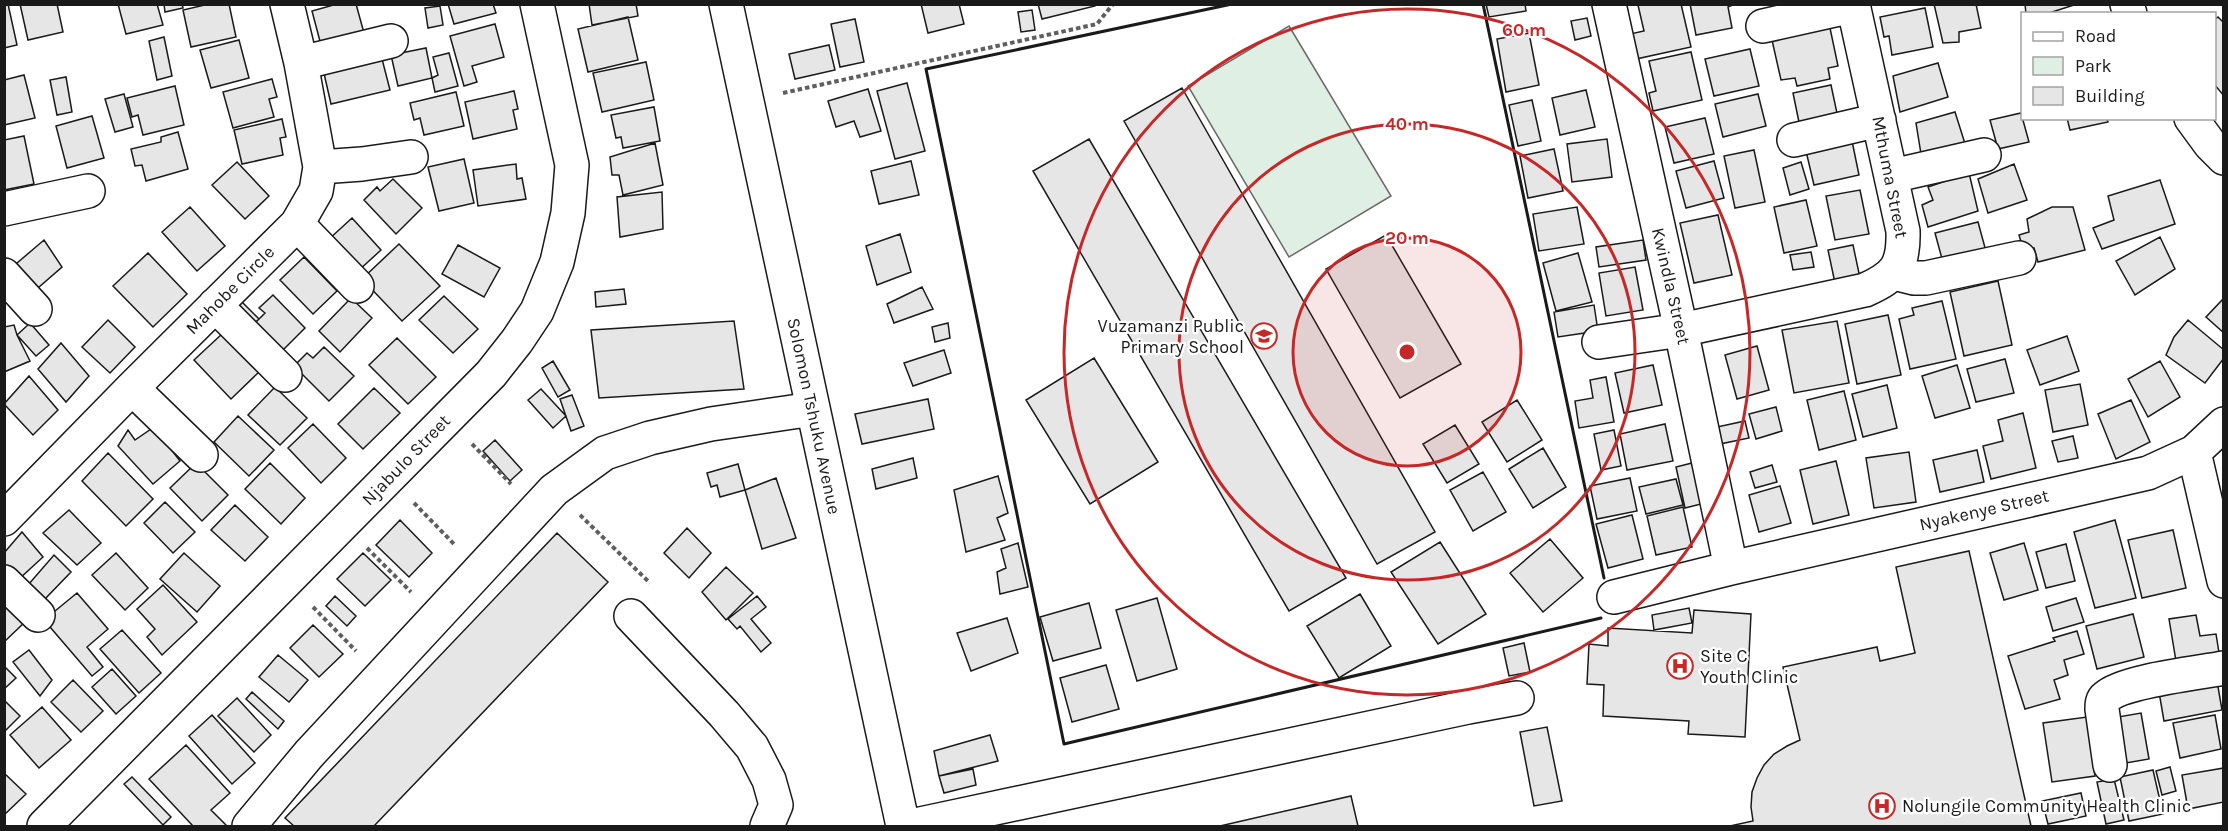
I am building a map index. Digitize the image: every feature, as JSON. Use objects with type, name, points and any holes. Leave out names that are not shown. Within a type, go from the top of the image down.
[{"type":"street","name":"Mahobe Circle","points":[[4,519],[297,224],[316,191],[320,166],[301,63],[287,4]]},
{"type":"street","name":"Njabulo Street","points":[[44,826],[491,374],[537,311],[557,262],[568,213],[572,165],[537,4]]},
{"type":"street","name":"Solomon Tshuku Avenue","points":[[726,4],[903,826]]},
{"type":"street","name":"Kwindla Street","points":[[1609,4],[1731,568]]},
{"type":"street","points":[[1763,26],[1853,5]]},
{"type":"street","name":"Mthuma Street","points":[[1853,5],[1892,176],[1902,231],[1903,246],[1894,273]]},
{"type":"street","points":[[301,63],[391,42]]},
{"type":"street","points":[[1794,140],[1879,120]]},
{"type":"street","points":[[2192,120],[2223,158]]},
{"type":"street","points":[[1892,176],[1984,155]]},
{"type":"street","points":[[320,166],[362,164],[411,157]]},
{"type":"street","points":[[4,209],[88,190]]},
{"type":"street","points":[[297,224],[357,286]]},
{"type":"street","points":[[1599,342],[1681,330],[1865,290],[1894,273],[1914,279],[1926,278],[2019,258]]},
{"type":"street","points":[[4,275],[35,309]]},
{"type":"street","points":[[215,305],[285,375]]},
{"type":"street","points":[[132,388],[201,455]]},
{"type":"street","points":[[249,826],[309,754],[437,618],[544,499],[605,453],[650,438],[711,424],[813,409]]},
{"type":"street","name":"Nyakenye Street","points":[[1614,597],[2148,472],[2194,453],[2223,424]]},
{"type":"street","points":[[2194,453],[2223,580]]},
{"type":"street","points":[[4,582],[38,615]]},
{"type":"street","points":[[631,616],[724,714],[752,747],[769,780],[776,805],[767,826]]},
{"type":"street","points":[[2110,765],[2102,709],[2103,701],[2107,696],[2123,687],[2223,668]]},
{"type":"street","points":[[911,826],[1517,698]]},
{"type":"path","points":[[746,99],[808,88],[1097,24],[1113,4]]},
{"type":"path","points":[[446,418],[658,591],[631,616]]},
{"type":"path","points":[[389,477],[479,569]]},
{"type":"path","points":[[344,525],[437,618]]},
{"type":"path","points":[[288,581],[382,677]]},
{"type":"green space","points":[[1289,26],[1391,196],[1289,257],[1188,86]]},
{"type":"building","points":[[4,4],[8,4],[17,45],[4,48]]},
{"type":"building","points":[[20,4],[57,4],[63,32],[28,40]]},
{"type":"building","points":[[118,4],[157,4],[163,25],[126,34]]},
{"type":"building","points":[[164,4],[182,4],[183,8],[165,12]]},
{"type":"building","points":[[209,4],[229,4],[236,37],[191,47],[183,10]]},
{"type":"building","points":[[337,4],[356,4],[364,33],[321,45],[312,11]]},
{"type":"building","points":[[448,4],[493,4],[496,13],[454,24]]},
{"type":"building","points":[[589,4],[636,4],[638,16],[592,25]]},
{"type":"building","points":[[921,4],[959,4],[964,24],[928,33]]},
{"type":"building","points":[[1038,4],[1095,4],[1095,6],[1042,19]]},
{"type":"building","points":[[1486,4],[1525,4],[1526,11],[1489,17]]},
{"type":"building","points":[[1681,4],[1691,47],[1636,59],[1630,34],[1644,31],[1638,5]]},
{"type":"building","points":[[1690,4],[1735,4],[1728,7],[1732,28],[1696,35]]},
{"type":"building","points":[[1934,4],[1976,4],[1981,28],[1959,32],[1959,42],[1943,43]]},
{"type":"building","points":[[2025,4],[2077,4],[2052,12],[2026,12]]},
{"type":"building","points":[[440,6],[443,25],[428,28],[425,8]]},
{"type":"building","points":[[1925,8],[1933,47],[1892,55],[1889,36],[1884,37],[1880,17]]},
{"type":"building","points":[[1032,10],[1035,30],[1021,32],[1018,12]]},
{"type":"building","points":[[628,17],[638,60],[588,72],[578,29]]},
{"type":"building","points":[[2218,17],[2224,23],[2224,96],[2216,86],[2216,18]]},
{"type":"building","points":[[1587,18],[1591,36],[1575,40],[1571,21]]},
{"type":"building","points":[[855,19],[864,62],[840,67],[831,24]]},
{"type":"building","points":[[495,24],[504,57],[472,66],[477,82],[464,86],[450,36]]},
{"type":"building","points":[[1830,28],[1838,66],[1828,68],[1830,79],[1797,86],[1795,78],[1781,80],[1772,40]]},
{"type":"building","points":[[1529,33],[1539,85],[1506,92],[1497,39]]},
{"type":"building","points":[[164,37],[172,76],[157,80],[149,41]]},
{"type":"building","points":[[239,40],[249,78],[211,88],[200,50]]},
{"type":"building","points":[[829,45],[835,70],[795,79],[789,54]]},
{"type":"building","points":[[426,48],[432,78],[398,86],[391,55]]},
{"type":"building","points":[[1750,49],[1759,86],[1714,96],[1705,59]]},
{"type":"building","points":[[1691,52],[1702,100],[1653,111],[1649,93],[1656,91],[1649,61]]},
{"type":"building","points":[[449,53],[458,86],[435,92],[432,78],[438,75],[433,57]]},
{"type":"building","points":[[381,55],[390,90],[331,104],[323,69]]},
{"type":"building","points":[[646,62],[654,100],[602,112],[593,73]]},
{"type":"building","points":[[1938,63],[1948,97],[1900,112],[1893,76]]},
{"type":"building","points":[[24,75],[35,118],[4,125],[4,80]]},
{"type":"building","points":[[66,77],[72,112],[57,115],[50,80]]},
{"type":"building","points":[[272,79],[277,97],[269,99],[274,117],[233,128],[223,92]]},
{"type":"building","points":[[907,83],[925,151],[895,159],[877,91]]},
{"type":"building","points":[[1831,85],[1838,118],[1800,127],[1793,93]]},
{"type":"building","points":[[175,86],[184,125],[143,135],[138,115],[132,117],[127,98]]},
{"type":"building","points":[[1182,88],[1435,532],[1377,564],[1124,121]]},
{"type":"building","points":[[868,89],[881,131],[860,137],[854,121],[836,127],[828,101]]},
{"type":"building","points":[[1586,90],[1595,127],[1560,135],[1552,98]]},
{"type":"building","points":[[514,91],[518,109],[513,110],[517,129],[473,139],[465,102]]},
{"type":"building","points":[[456,92],[464,126],[424,135],[420,118],[414,120],[410,103]]},
{"type":"building","points":[[124,94],[133,127],[115,132],[105,99]]},
{"type":"building","points":[[1758,94],[1766,126],[1723,137],[1715,104]]},
{"type":"building","points":[[1532,100],[1541,141],[1518,146],[1509,105]]},
{"type":"building","points":[[654,107],[660,141],[623,148],[621,137],[616,138],[611,115]]},
{"type":"building","points":[[1955,112],[1967,150],[1922,160],[1916,123]]},
{"type":"building","points":[[2021,113],[2021,120],[2023,120],[2029,142],[1998,149],[1990,120]]},
{"type":"building","points":[[92,116],[104,158],[67,168],[56,126]]},
{"type":"building","points":[[1705,118],[1714,154],[1674,163],[1665,127]]},
{"type":"building","points":[[282,119],[286,137],[280,138],[283,155],[242,164],[234,130]]},
{"type":"building","points":[[2068,120],[2108,120],[2108,122],[2070,130]]},
{"type":"building","points":[[178,132],[188,169],[146,181],[142,165],[135,166],[131,149],[161,142],[161,137]]},
{"type":"building","points":[[24,136],[34,184],[4,190],[4,140]]},
{"type":"building","points":[[1089,139],[1346,578],[1289,611],[1033,171]]},
{"type":"building","points":[[1607,139],[1612,177],[1572,182],[1567,144]]},
{"type":"building","points":[[1852,141],[1859,175],[1814,185],[1806,151]]},
{"type":"building","points":[[655,143],[663,185],[623,195],[619,175],[612,175],[610,157]]},
{"type":"building","points":[[1554,149],[1563,191],[1528,198],[1520,156]]},
{"type":"building","points":[[1754,150],[1765,202],[1735,208],[1724,156]]},
{"type":"building","points":[[464,159],[474,203],[439,211],[428,167]]},
{"type":"building","points":[[911,161],[919,195],[879,204],[871,171]]},
{"type":"building","points":[[1714,161],[1724,198],[1686,208],[1676,171]]},
{"type":"building","points":[[237,162],[269,196],[245,219],[212,185]]},
{"type":"building","points":[[1801,162],[1809,189],[1790,195],[1783,168]]},
{"type":"building","points":[[516,164],[517,179],[522,178],[526,199],[478,206],[473,170]]},
{"type":"building","points":[[2014,164],[2027,200],[1988,213],[1978,179]]},
{"type":"building","points":[[1969,173],[1978,211],[1928,227],[1922,205],[1933,200],[1928,187]]},
{"type":"building","points":[[393,179],[422,208],[396,234],[364,200],[377,187],[380,191]]},
{"type":"building","points":[[2160,180],[2175,224],[2102,249],[2093,228],[2114,220],[2108,196]]},
{"type":"building","points":[[1860,190],[1869,234],[1835,240],[1826,196]]},
{"type":"building","points":[[662,192],[663,229],[620,237],[617,197]]},
{"type":"building","points":[[1806,200],[1817,246],[1784,253],[1774,207]]},
{"type":"building","points":[[190,207],[225,246],[197,271],[162,232]]},
{"type":"building","points":[[1577,207],[1584,244],[1539,251],[1533,214]]},
{"type":"building","points":[[2052,207],[2073,207],[2085,250],[2038,262],[2034,248],[2024,252],[2019,235],[2029,232],[2027,219]]},
{"type":"building","points":[[1718,215],[1732,275],[1694,283],[1680,223]]},
{"type":"building","points":[[352,218],[381,250],[357,272],[328,240]]},
{"type":"building","points":[[1978,222],[1987,255],[1944,266],[1935,233]]},
{"type":"building","points":[[900,234],[911,272],[877,285],[866,246]]},
{"type":"building","points":[[1386,235],[1461,364],[1400,398],[1326,269]]},
{"type":"building","points":[[2160,237],[2175,269],[2135,295],[2116,261]]},
{"type":"building","points":[[44,240],[62,267],[31,294],[10,269]]},
{"type":"building","points":[[1643,240],[1646,260],[1599,267],[1596,247]]},
{"type":"building","points":[[399,244],[440,286],[402,321],[362,279]]},
{"type":"building","points":[[458,245],[500,268],[484,297],[442,274]]},
{"type":"building","points":[[1853,245],[1860,278],[1835,283],[1828,250]]},
{"type":"building","points":[[1811,252],[1814,267],[1793,270],[1790,255]]},
{"type":"building","points":[[148,253],[187,294],[153,327],[113,286]]},
{"type":"building","points":[[1578,253],[1592,302],[1556,311],[1543,263]]},
{"type":"building","points":[[304,257],[337,291],[313,314],[280,280]]},
{"type":"building","points":[[1635,267],[1643,310],[1606,316],[1599,273]]},
{"type":"building","points":[[1998,281],[2012,345],[1964,356],[1950,292]]},
{"type":"building","points":[[922,287],[933,309],[894,323],[887,304]]},
{"type":"building","points":[[624,289],[626,304],[596,307],[595,292]]},
{"type":"building","points":[[273,295],[305,328],[279,354],[252,326],[265,313],[259,308]]},
{"type":"building","points":[[444,296],[478,329],[453,353],[419,320]]},
{"type":"building","points":[[351,298],[372,318],[340,352],[319,331]]},
{"type":"building","points":[[2224,298],[2224,333],[2206,317]]},
{"type":"building","points":[[239,299],[259,319],[246,331],[226,311]]},
{"type":"building","points":[[1942,301],[1956,359],[1910,369],[1899,319],[1914,315],[1912,308]]},
{"type":"building","points":[[1594,305],[1598,331],[1558,337],[1554,312]]},
{"type":"building","points":[[1888,315],[1901,375],[1857,384],[1845,324]]},
{"type":"building","points":[[108,320],[135,347],[110,373],[82,347]]},
{"type":"building","points":[[2188,320],[2224,350],[2224,358],[2205,383],[2166,355],[2174,337]]},
{"type":"building","points":[[734,321],[744,389],[599,398],[591,330]]},
{"type":"building","points":[[1837,321],[1849,383],[1794,393],[1782,330]]},
{"type":"building","points":[[30,323],[49,345],[36,356],[17,335]]},
{"type":"building","points":[[948,323],[950,338],[935,342],[932,327]]},
{"type":"building","points":[[14,325],[30,361],[4,372],[4,327]]},
{"type":"building","points":[[223,333],[259,372],[231,399],[194,360]]},
{"type":"building","points":[[2067,336],[2079,371],[2040,385],[2027,350]]},
{"type":"building","points":[[397,338],[436,377],[408,404],[369,365]]},
{"type":"building","points":[[61,343],[89,376],[66,402],[38,369]]},
{"type":"building","points":[[1757,346],[1769,390],[1737,399],[1725,355]]},
{"type":"building","points":[[324,347],[354,376],[329,401],[294,366],[307,353],[313,358]]},
{"type":"building","points":[[944,350],[951,373],[913,386],[904,363]]},
{"type":"building","points":[[1094,358],[1158,462],[1090,504],[1026,400]]},
{"type":"building","points":[[2005,359],[2014,393],[1976,402],[1967,369]]},
{"type":"building","points":[[553,361],[570,390],[558,397],[542,368]]},
{"type":"building","points":[[2160,361],[2180,397],[2148,417],[2128,379]]},
{"type":"building","points":[[1653,365],[1662,405],[1624,413],[1615,373]]},
{"type":"building","points":[[1957,365],[1970,408],[1935,418],[1922,376]]},
{"type":"building","points":[[29,376],[58,410],[33,435],[4,404]]},
{"type":"building","points":[[1606,377],[1614,422],[1579,428],[1575,401],[1593,398],[1590,380]]},
{"type":"building","points":[[2080,384],[2088,425],[2053,432],[2045,390]]},
{"type":"building","points":[[1887,385],[1897,428],[1863,437],[1852,394]]},
{"type":"building","points":[[275,387],[307,418],[280,445],[248,415]]},
{"type":"building","points":[[374,388],[400,413],[363,449],[338,424]]},
{"type":"building","points":[[541,389],[566,416],[553,428],[528,400]]},
{"type":"building","points":[[1844,391],[1856,440],[1819,450],[1807,400]]},
{"type":"building","points":[[572,395],[584,426],[571,431],[560,399]]},
{"type":"building","points":[[928,399],[934,429],[862,444],[855,414]]},
{"type":"building","points":[[1517,400],[1542,440],[1507,462],[1482,422]]},
{"type":"building","points":[[2131,400],[2150,442],[2116,459],[2098,414]]},
{"type":"building","points":[[1776,407],[1782,431],[1756,439],[1749,414]]},
{"type":"building","points":[[2023,413],[2036,468],[1991,479],[1983,446],[2003,441],[1998,420]]},
{"type":"building","points":[[238,416],[274,450],[249,476],[214,442]]},
{"type":"building","points":[[1745,421],[1749,438],[1720,444],[1717,427]]},
{"type":"building","points":[[313,424],[346,458],[321,483],[288,448]]},
{"type":"building","points":[[1665,424],[1673,461],[1627,470],[1620,434]]},
{"type":"building","points":[[1455,425],[1479,464],[1447,483],[1423,444]]},
{"type":"building","points":[[154,427],[180,461],[153,484],[118,446],[128,430],[135,440]]},
{"type":"building","points":[[1614,430],[1621,466],[1601,470],[1594,434]]},
{"type":"building","points":[[2073,436],[2078,458],[2058,462],[2052,441]]},
{"type":"building","points":[[495,440],[522,470],[510,481],[483,451]]},
{"type":"building","points":[[1543,448],[1566,487],[1533,508],[1509,469]]},
{"type":"building","points":[[1977,450],[1984,482],[1940,492],[1933,460]]},
{"type":"building","points":[[1909,452],[1916,502],[1874,508],[1866,458]]},
{"type":"building","points":[[108,453],[153,499],[126,526],[82,481]]},
{"type":"building","points":[[913,458],[917,478],[876,489],[872,469]]},
{"type":"building","points":[[1836,461],[1849,515],[1813,524],[1800,470]]},
{"type":"building","points":[[196,463],[228,495],[202,521],[170,488]]},
{"type":"building","points":[[270,463],[305,498],[281,524],[245,489]]},
{"type":"building","points":[[1692,463],[1701,504],[1685,508],[1676,467]]},
{"type":"building","points":[[738,464],[745,490],[720,497],[717,485],[711,487],[707,473]]},
{"type":"building","points":[[1772,465],[1777,482],[1755,488],[1750,472]]},
{"type":"building","points":[[1483,472],[1506,512],[1473,531],[1450,490]]},
{"type":"building","points":[[998,476],[1008,513],[997,518],[1005,540],[966,552],[954,490]]},
{"type":"building","points":[[776,478],[796,538],[762,549],[745,490]]},
{"type":"building","points":[[1630,478],[1637,511],[1597,519],[1590,486]]},
{"type":"building","points":[[1676,479],[1683,505],[1646,514],[1639,487]]},
{"type":"building","points":[[1780,486],[1791,523],[1759,532],[1749,495]]},
{"type":"building","points":[[165,502],[195,532],[173,553],[144,523]]},
{"type":"building","points":[[235,505],[268,537],[245,561],[211,530]]},
{"type":"building","points":[[1683,507],[1692,547],[1656,555],[1647,516]]},
{"type":"building","points":[[69,510],[101,543],[77,565],[43,533]]},
{"type":"building","points":[[1632,515],[1643,559],[1608,568],[1596,524]]},
{"type":"building","points":[[400,520],[432,553],[409,577],[376,545]]},
{"type":"building","points":[[2115,520],[2136,598],[2095,608],[2074,532]]},
{"type":"building","points":[[687,528],[711,553],[689,578],[664,553]]},
{"type":"building","points":[[2173,530],[2186,588],[2142,598],[2128,540]]},
{"type":"building","points":[[22,532],[43,557],[19,579],[4,568],[4,553]]},
{"type":"building","points":[[557,533],[608,582],[374,826],[294,826],[285,818]]},
{"type":"building","points":[[1550,539],[1583,578],[1543,612],[1510,573]]},
{"type":"building","points":[[1440,542],[1486,614],[1438,644],[1391,572]]},
{"type":"building","points":[[1018,543],[1028,587],[1000,594],[997,572],[1006,568],[1001,549]]},
{"type":"building","points":[[2024,543],[2038,590],[2004,600],[1990,553]]},
{"type":"building","points":[[2066,544],[2075,581],[2046,588],[2036,552]]},
{"type":"building","points":[[1969,551],[2031,826],[1730,826],[1753,821],[1752,792],[1764,765],[1774,754],[1800,740],[1783,667],[1877,647],[1880,661],[1915,653],[1896,567]]},
{"type":"building","points":[[116,553],[148,588],[125,610],[92,575]]},
{"type":"building","points":[[184,553],[220,586],[197,612],[160,579]]},
{"type":"building","points":[[363,553],[391,580],[365,606],[337,579]]},
{"type":"building","points":[[54,555],[71,572],[42,602],[28,585]]},
{"type":"building","points":[[726,567],[753,593],[726,620],[702,592]]},
{"type":"building","points":[[163,585],[197,622],[162,655],[147,637],[155,629],[137,609]]},
{"type":"building","points":[[77,593],[108,629],[87,647],[103,667],[92,676],[44,620]]},
{"type":"building","points":[[1360,594],[1391,646],[1339,678],[1307,626]]},
{"type":"building","points":[[335,596],[356,616],[347,626],[326,606]]},
{"type":"building","points":[[757,596],[766,607],[751,619],[771,643],[761,652],[740,626],[737,629],[728,619]]},
{"type":"building","points":[[4,598],[26,621],[4,642]]},
{"type":"building","points":[[1157,598],[1177,669],[1137,681],[1116,610]]},
{"type":"building","points":[[2076,598],[2084,622],[2053,631],[2046,607]]},
{"type":"building","points":[[1089,603],[1101,648],[1053,661],[1040,617]]},
{"type":"building","points":[[1689,608],[1692,623],[1654,630],[1652,615]]},
{"type":"building","points":[[1694,610],[1751,614],[1745,737],[1688,734],[1689,721],[1603,716],[1604,685],[1587,684],[1589,644],[1608,646],[1608,628],[1692,633]]},
{"type":"building","points":[[2133,614],[2144,657],[2097,669],[2086,626]]},
{"type":"building","points":[[2196,615],[2200,636],[2216,634],[2220,659],[2177,667],[2169,619]]},
{"type":"building","points":[[1007,618],[1018,653],[971,671],[957,633]]},
{"type":"building","points":[[313,625],[343,654],[319,677],[290,648]]},
{"type":"building","points":[[122,630],[161,673],[139,693],[100,649]]},
{"type":"building","points":[[2077,631],[2084,654],[2064,660],[2068,675],[2054,680],[2060,699],[2025,709],[2008,656],[2055,641],[2053,638]]},
{"type":"building","points":[[1524,643],[1530,672],[1509,676],[1503,648]]},
{"type":"building","points":[[29,650],[52,680],[40,696],[13,662]]},
{"type":"building","points":[[278,655],[308,680],[289,702],[259,677]]},
{"type":"building","points":[[1106,665],[1119,709],[1072,722],[1060,678]]},
{"type":"building","points":[[4,666],[16,678],[4,689]]},
{"type":"building","points":[[112,669],[136,696],[116,714],[92,687]]},
{"type":"building","points":[[73,680],[103,711],[81,732],[51,702]]},
{"type":"building","points":[[2217,681],[2222,710],[2164,721],[2159,692]]},
{"type":"building","points":[[252,692],[284,721],[278,729],[246,699]]},
{"type":"building","points":[[237,698],[271,735],[254,752],[218,716]]},
{"type":"building","points":[[4,701],[20,716],[4,732]]},
{"type":"building","points":[[42,707],[71,740],[39,768],[10,735]]},
{"type":"building","points":[[2141,713],[2149,759],[2120,764],[2112,718]]},
{"type":"building","points":[[212,715],[255,763],[232,784],[189,736]]},
{"type":"building","points":[[2215,715],[2221,749],[2180,758],[2173,723]]},
{"type":"building","points":[[2087,717],[2095,776],[2052,782],[2043,723]]},
{"type":"building","points":[[1547,727],[1562,801],[1534,806],[1520,732]]},
{"type":"building","points":[[990,735],[998,761],[939,776],[934,751]]},
{"type":"building","points":[[186,745],[230,793],[211,810],[227,826],[193,826],[149,779]]},
{"type":"building","points":[[2170,767],[2176,791],[2162,795],[2156,771]]},
{"type":"building","points":[[2224,768],[2224,802],[2188,809],[2182,775]]},
{"type":"building","points":[[973,769],[976,785],[944,793],[939,776]]},
{"type":"building","points":[[2153,770],[2163,814],[2129,821],[2120,777]]},
{"type":"building","points":[[4,773],[26,794],[4,815]]},
{"type":"building","points":[[132,777],[171,817],[163,825],[124,784]]},
{"type":"building","points":[[2114,779],[2124,820],[2106,824],[2097,782]]},
{"type":"building","points":[[2081,793],[2086,816],[2048,824],[2042,801]]},
{"type":"building","points":[[1351,796],[1358,826],[1220,826]]},
{"type":"wall","points":[[1232,4],[926,69],[1064,744],[1601,618]]},
{"type":"wall","points":[[1483,4],[1604,578]]},
{"type":"place","name":"Vuzamanzi Public Primary School","points":[[1264,336]]},
{"type":"place","name":"Site C Youth Clinic","points":[[1680,666]]},
{"type":"place","name":"Nolungile Community Health Clinic","points":[[1882,806]]}]
